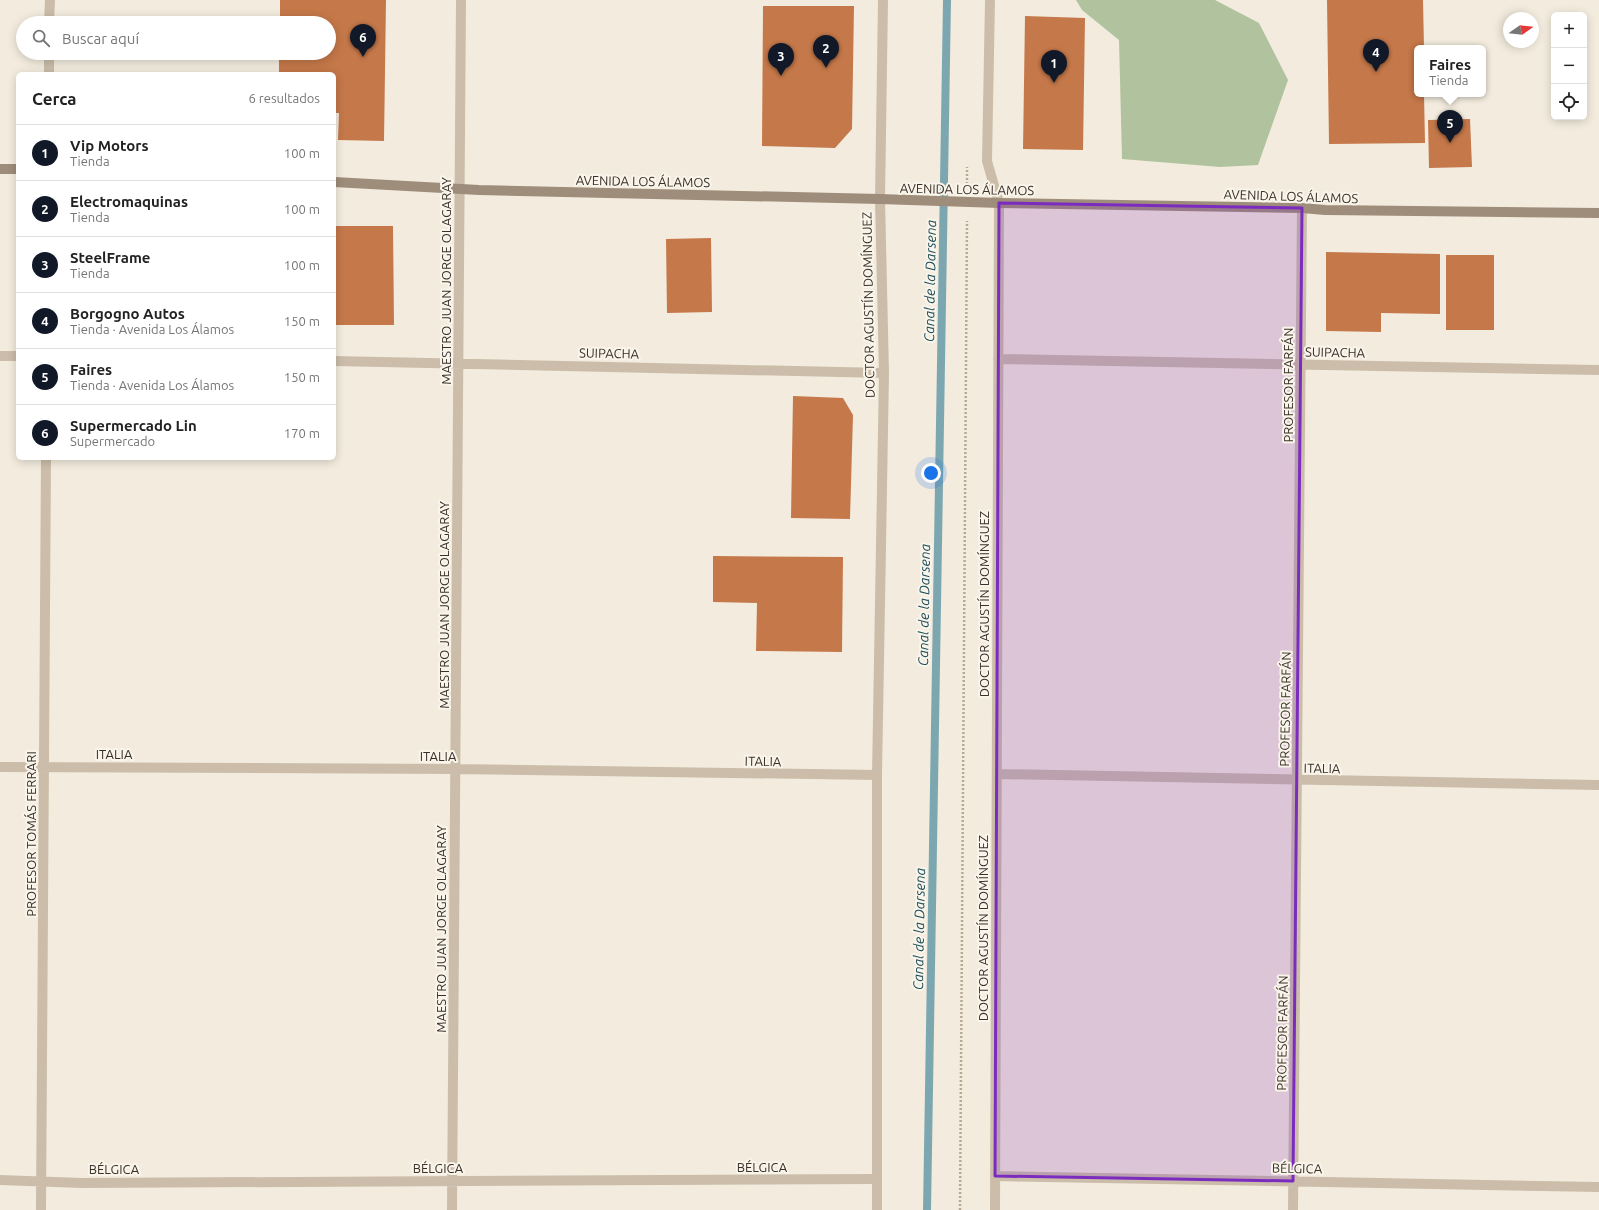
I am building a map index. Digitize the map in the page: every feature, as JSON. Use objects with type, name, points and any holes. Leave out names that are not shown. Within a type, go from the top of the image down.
[{"type":"main road","points":[[0,169],[16,169]]},
{"type":"main road","name":"AVENIDA LOS ÁLAMOS","points":[[336,182],[460,187],[479,190],[999,203],[1302,208],[1325,210],[1599,213]]},
{"type":"street","points":[[49,16],[50,0]]},
{"type":"street","name":"MAESTRO JUAN JORGE OLAGARAY","points":[[452,1210],[461,0]]},
{"type":"street","name":"DOCTOR AGUSTÍN DOMÍNGUEZ","points":[[877,1210],[877,775],[884,373],[880,199],[883,0]]},
{"type":"street","name":"DOCTOR AGUSTÍN DOMÍNGUEZ","points":[[990,0],[988,161],[999,203],[995,1210]]},
{"type":"street","points":[[49,60],[49,72]]},
{"type":"street","name":"PROFESOR FARFÁN","points":[[1293,1210],[1302,208]]},
{"type":"street","points":[[0,356],[16,356]]},
{"type":"street","name":"SUIPACHA","points":[[998,359],[1599,370]]},
{"type":"street","name":"SUIPACHA","points":[[336,361],[884,373]]},
{"type":"street","name":"PROFESOR TOMÁS FERRARI","points":[[41,1210],[46,460]]},
{"type":"street","name":"ITALIA","points":[[0,767],[456,769],[877,775]]},
{"type":"street","name":"ITALIA","points":[[997,774],[1599,785]]},
{"type":"street","name":"BÉLGICA","points":[[995,1176],[1599,1187]]},
{"type":"street","name":"BÉLGICA","points":[[0,1180],[42,1180],[82,1183],[877,1179]]},
{"type":"path","points":[[967,159],[967,191]]},
{"type":"path","points":[[960,1210],[967,215]]},
{"type":"highlighted area","points":[[999,203],[1302,208],[1293,1181],[995,1176]]},
{"type":"green space","points":[[1076,0],[1215,0],[1259,23],[1288,80],[1258,165],[1220,167],[1122,159],[1119,40],[1082,10]]},
{"type":"building","points":[[280,0],[386,0],[384,141],[338,140],[339,113],[336,113],[336,72],[279,72],[279,60],[336,60],[336,16],[280,16]]},
{"type":"building","points":[[1327,0],[1423,0],[1424,45],[1414,45],[1414,97],[1424,97],[1425,143],[1329,144]]},
{"type":"building","points":[[763,6],[854,6],[852,129],[835,148],[762,146]]},
{"type":"building","points":[[1025,16],[1085,18],[1083,150],[1023,149]]},
{"type":"building","points":[[1470,119],[1472,167],[1429,168],[1428,120]]},
{"type":"building","points":[[336,226],[393,226],[394,325],[336,325]]},
{"type":"building","points":[[711,238],[712,312],[667,313],[666,239]]},
{"type":"building","points":[[1326,252],[1440,254],[1440,314],[1381,313],[1381,332],[1326,331]]},
{"type":"building","points":[[1446,255],[1494,255],[1494,330],[1446,330]]},
{"type":"building","points":[[793,396],[843,398],[853,415],[850,519],[791,518]]},
{"type":"building","points":[[713,556],[843,557],[842,652],[756,651],[757,603],[713,602]]},
{"type":"waterway","name":"Canal de la Darsena","points":[[927,1210],[947,0]]},
{"type":"place","name":"Supermercado Lin","points":[[363,57]]},
{"type":"place","name":"Electromaquinas","points":[[826,68]]},
{"type":"place","name":"Borgogno Autos","points":[[1376,72]]},
{"type":"place","name":"SteelFrame","points":[[781,76]]},
{"type":"place","name":"Vip Motors","points":[[1054,83]]},
{"type":"place","name":"Faires","points":[[1450,143]]}]
